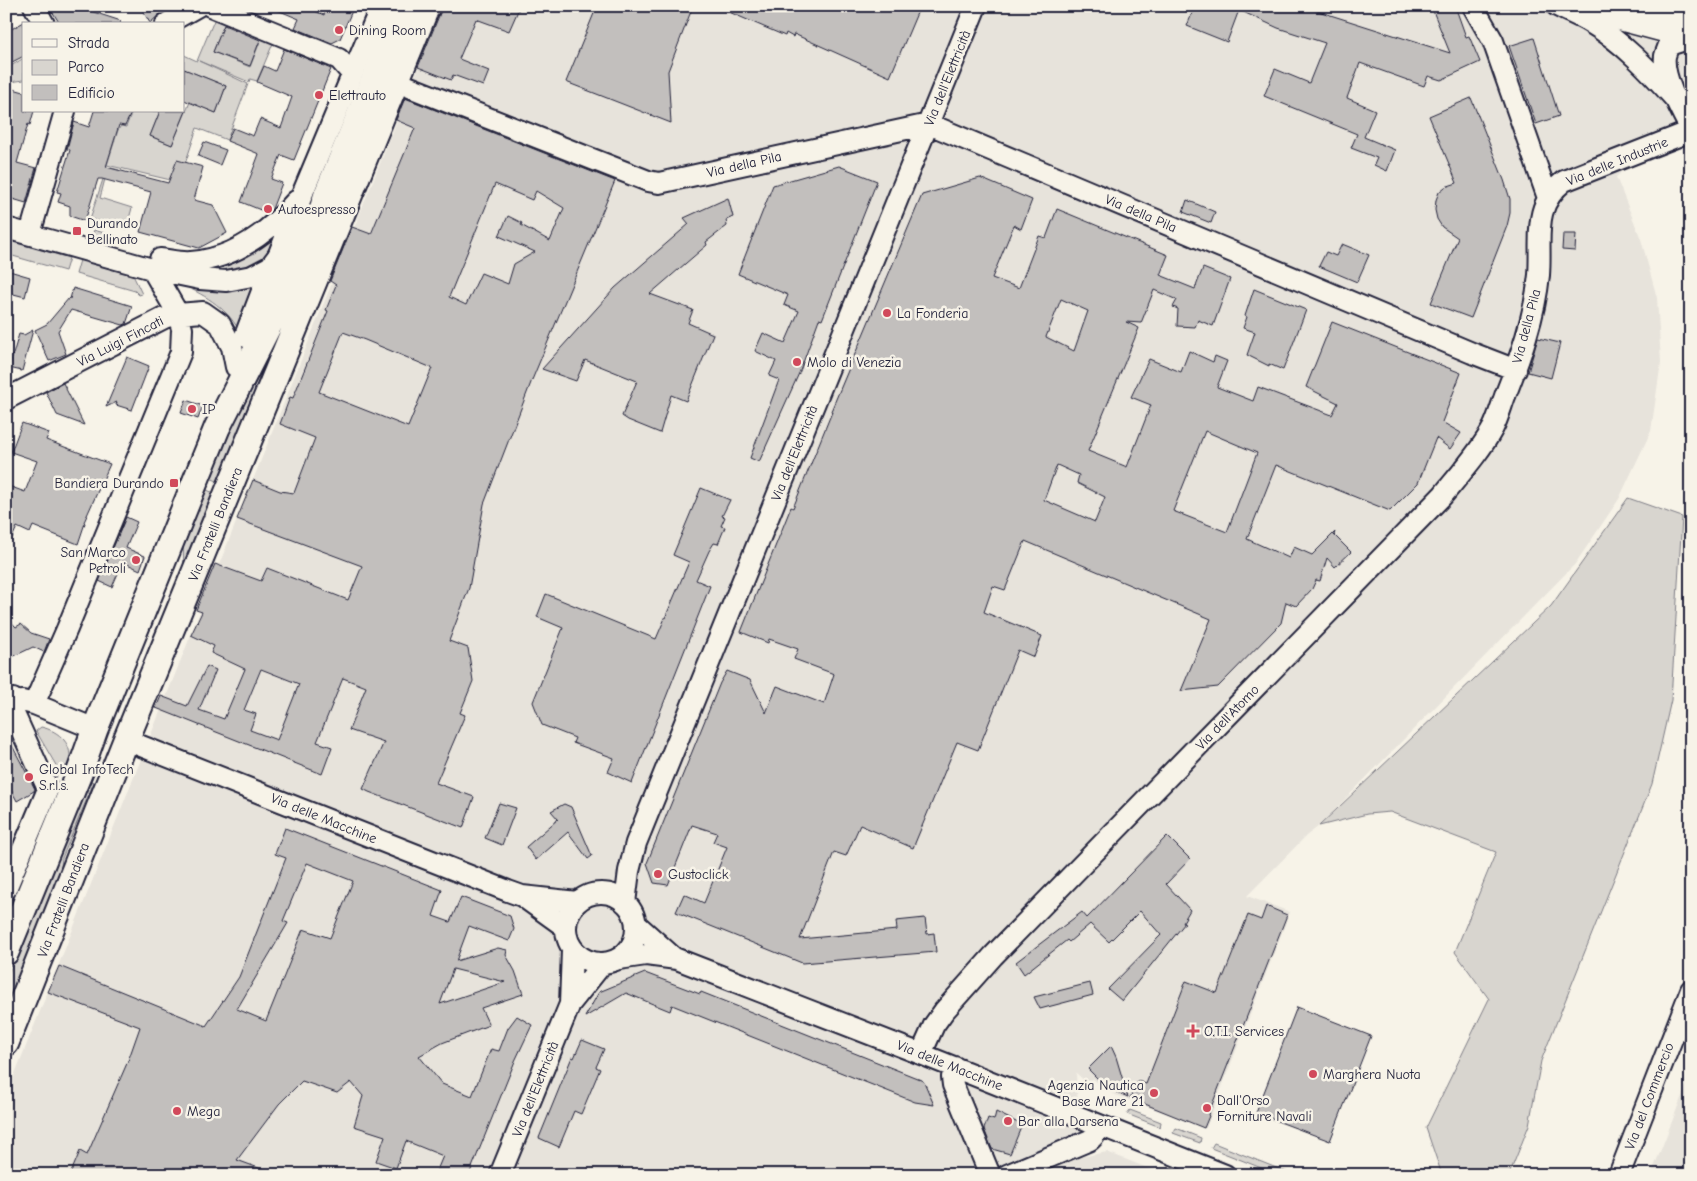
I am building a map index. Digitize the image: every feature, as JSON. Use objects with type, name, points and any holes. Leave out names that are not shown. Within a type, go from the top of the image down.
[{"type":"highway","points":[[1582,6],[1691,36]]},
{"type":"main road","points":[[217,428],[236,367],[275,264],[316,192],[404,6]]},
{"type":"main road","name":"Via Fratelli Bandiera","points":[[6,1043],[126,740],[427,6]]},
{"type":"main road","points":[[6,952],[217,428],[313,238],[316,192]]},
{"type":"main road","points":[[95,729],[126,740]]},
{"type":"street","points":[[34,6],[43,22]]},
{"type":"street","points":[[170,22],[198,6]]},
{"type":"street","points":[[210,6],[339,59],[352,74]]},
{"type":"street","points":[[101,255],[148,257],[189,262],[206,260],[251,242],[316,192],[352,74],[381,6]]},
{"type":"street","name":"Via dell'Elettricità","points":[[625,903],[629,871],[636,843],[976,6]]},
{"type":"street","points":[[1473,6],[1493,41],[1548,198]]},
{"type":"street","points":[[1557,6],[1589,22],[1628,51],[1650,71],[1676,100]]},
{"type":"street","points":[[1654,6],[1691,16]]},
{"type":"street","points":[[1691,36],[1669,45],[1665,56],[1666,68],[1676,100],[1691,130]]},
{"type":"street","name":"Via della Pila","points":[[397,82],[648,181],[659,183],[929,124],[1516,370],[1536,296],[1539,276],[1541,216],[1548,198]]},
{"type":"street","points":[[30,234],[65,112]]},
{"type":"street","name":"Via delle Industrie","points":[[1548,198],[1554,189],[1564,181],[1691,130]]},
{"type":"street","points":[[6,228],[152,269],[200,279],[226,281],[252,276],[275,264]]},
{"type":"street","points":[[34,704],[67,629],[181,352],[182,329],[178,314],[152,269]]},
{"type":"street","name":"Via Luigi Fincati","points":[[7,401],[164,318],[178,314],[204,312],[220,324],[232,347],[236,367]]},
{"type":"street","name":"Via dell'Atomo","points":[[921,1054],[934,1025],[944,1011],[992,956],[1443,496],[1471,461],[1493,428],[1516,370]]},
{"type":"street","points":[[9,697],[34,704],[95,729]]},
{"type":"street","points":[[6,889],[48,789],[14,714],[9,697]]},
{"type":"street","name":"Via delle Macchine","points":[[126,740],[522,896],[565,927]]},
{"type":"street","points":[[602,893],[614,895],[625,903],[633,915],[636,924],[633,942],[628,952],[610,961],[586,961],[572,950],[566,938],[565,927],[567,916],[572,906],[591,894],[602,893]]},
{"type":"street","name":"Via delle Macchine","points":[[522,896],[577,902]]},
{"type":"street","name":"Via delle Macchine","points":[[636,924],[674,958]]},
{"type":"street","name":"Via dell'Elettricità","points":[[500,1175],[570,1004],[572,950]]},
{"type":"street","name":"Via delle Macchine","points":[[610,961],[646,955],[674,958],[955,1067],[1225,1175]]},
{"type":"street","name":"Via dell'Elettricità","points":[[570,1004],[610,961]]},
{"type":"street","name":"Via del Commercio","points":[[1619,1175],[1691,990]]},
{"type":"street","points":[[955,1067],[952,1077],[953,1085],[990,1175]]},
{"type":"street","points":[[1007,1175],[1090,1140],[1100,1125]]},
{"type":"shaded area","points":[[443,6],[1499,6],[1514,10],[1512,6],[1691,6],[1691,114],[1616,177],[1641,239],[1657,298],[1661,362],[1651,431],[1619,499],[1575,564],[1319,826],[1306,836],[1247,896],[1290,912],[1206,1128],[1113,1094],[1093,1079],[1087,1083],[1076,1073],[1081,1157],[1107,1152],[1165,1175],[6,1175],[6,1096]]},
{"type":"shaded area","points":[[1691,1073],[1691,1175],[1651,1175]]},
{"type":"green space","points":[[215,18],[225,22],[213,52],[250,67],[261,35],[274,41],[257,81],[250,79],[249,82],[199,61],[248,84],[227,140],[197,128],[179,182],[107,165],[118,130],[121,126],[126,127],[132,112],[160,112],[150,136],[172,145],[190,102],[216,113],[226,86],[185,69],[185,55],[197,61]]},
{"type":"green space","points":[[22,59],[22,80],[10,82],[6,75],[6,69]]},
{"type":"green space","points":[[107,167],[119,170],[116,182],[105,179],[100,198],[132,208],[126,229],[90,219]]},
{"type":"green space","points":[[94,230],[122,238],[122,241],[92,237]]},
{"type":"green space","points":[[278,231],[269,257],[261,264],[250,268],[227,271],[181,266]]},
{"type":"green space","points":[[320,237],[222,483],[210,478],[252,374]]},
{"type":"green space","points":[[6,240],[69,258],[65,271],[6,254]]},
{"type":"green space","points":[[80,260],[133,275],[142,294],[139,295],[135,291],[76,274]]},
{"type":"green space","points":[[178,283],[258,284],[239,330],[220,307]]},
{"type":"green space","points":[[204,489],[217,494],[184,571],[183,539]]},
{"type":"green space","points":[[1628,498],[1682,517],[1671,700],[1652,784],[1541,1061],[1529,1125],[1509,1175],[1442,1175],[1426,1128],[1489,999],[1455,952],[1496,852],[1390,812],[1367,814],[1319,826],[1551,606]]},
{"type":"green space","points":[[41,727],[60,736],[69,751],[69,765],[60,768],[55,781],[53,775],[57,767],[36,731]]},
{"type":"green space","points":[[87,780],[94,782],[62,858],[59,885],[6,1014],[6,980]]},
{"type":"green space","points":[[1130,1110],[1161,1122],[1160,1127],[1127,1114]]},
{"type":"green space","points":[[1176,1128],[1201,1138],[1200,1143],[1173,1133]]},
{"type":"green space","points":[[1214,1143],[1294,1175],[1279,1175],[1211,1148]]},
{"type":"building","points":[[60,6],[75,6],[121,21],[59,22],[52,11]]},
{"type":"building","points":[[140,6],[173,6],[151,22]]},
{"type":"building","points":[[268,6],[303,6],[324,15],[327,6],[354,6],[340,39],[332,43],[295,28],[299,19]]},
{"type":"building","points":[[443,6],[520,6],[509,31],[476,19],[459,59],[489,71],[483,86],[453,75],[451,80],[418,67]]},
{"type":"building","points":[[597,6],[693,6],[668,71],[671,123],[566,82]]},
{"type":"building","points":[[715,6],[920,6],[890,77],[794,34],[793,37],[786,33],[785,36]]},
{"type":"building","points":[[1195,6],[1302,6],[1450,53],[1431,6],[1455,6],[1466,37],[1469,36],[1480,62],[1441,80],[1428,76],[1424,86],[1360,63],[1347,98],[1375,110],[1364,137],[1395,150],[1387,171],[1374,165],[1377,158],[1351,148],[1357,134],[1264,96],[1275,69],[1309,83],[1325,43],[1278,28],[1239,10],[1227,42],[1187,26]]},
{"type":"building","points":[[22,23],[22,57],[6,65],[6,32]]},
{"type":"building","points":[[224,25],[260,40],[250,66],[213,52]]},
{"type":"building","points":[[1534,38],[1559,116],[1536,124],[1509,46]]},
{"type":"building","points":[[284,49],[331,69],[294,160],[281,155],[271,179],[282,183],[272,209],[268,213],[241,202],[259,154],[227,141],[233,128],[253,136],[260,119],[281,128],[292,97],[257,82],[264,66],[275,71]]},
{"type":"building","points":[[185,69],[226,86],[216,113],[185,100]]},
{"type":"building","points":[[6,87],[22,91],[22,112],[34,112],[30,125],[28,124],[17,163],[36,168],[26,203],[6,197]]},
{"type":"building","points":[[405,98],[615,181],[532,380],[484,504],[469,588],[449,641],[468,648],[473,681],[460,713],[465,715],[436,783],[474,797],[463,828],[363,789],[384,742],[349,730],[366,687],[343,678],[317,742],[332,747],[322,774],[156,708],[161,696],[187,706],[207,666],[216,670],[199,710],[224,719],[245,669],[211,653],[214,646],[191,635],[202,612],[196,610],[215,564],[261,581],[267,568],[348,600],[362,566],[237,519],[253,480],[280,491],[294,493],[315,438],[280,424],[290,397],[293,398],[328,311],[326,310],[336,285],[330,281],[352,227],[371,234],[415,128],[396,120]],"holes":[[[495,184],[532,200],[536,191],[564,208],[550,241],[508,216],[499,236],[535,252],[514,264],[508,284],[481,273],[466,305],[449,297]],[[343,332],[432,368],[408,427],[319,392]],[[261,669],[299,684],[277,740],[250,730],[256,714],[244,710]]]},
{"type":"building","points":[[1471,98],[1504,180],[1510,199],[1510,213],[1507,226],[1471,318],[1431,303],[1458,238],[1442,227],[1437,219],[1435,210],[1439,192],[1445,187],[1457,183],[1429,116]]},
{"type":"building","points":[[186,111],[172,145],[150,136],[160,112]]},
{"type":"building","points":[[94,112],[132,112],[125,126],[119,125],[106,167],[168,183],[177,160],[203,167],[194,200],[213,205],[227,233],[199,248],[140,232],[151,192],[102,179],[98,179],[85,221],[70,216],[70,206],[58,202],[61,193],[57,192],[70,150],[67,149],[74,122],[89,127]]},
{"type":"building","points":[[204,142],[226,150],[220,165],[198,156]]},
{"type":"building","points":[[839,166],[877,181],[822,320],[819,319],[800,371],[759,462],[750,458],[779,380],[769,376],[776,361],[755,351],[763,333],[785,343],[799,311],[784,305],[788,295],[738,274],[773,185]]},
{"type":"building","points":[[980,178],[1032,200],[1021,229],[1014,225],[992,278],[1019,288],[1039,236],[1046,238],[1057,209],[1168,255],[1160,275],[1195,289],[1203,268],[1230,279],[1213,326],[1198,320],[1195,327],[1177,326],[1178,309],[1173,307],[1177,300],[1154,290],[1141,323],[1126,322],[1139,328],[1088,451],[1127,467],[1151,405],[1131,397],[1149,359],[1181,372],[1189,351],[1213,362],[1215,356],[1227,361],[1217,387],[1253,401],[1258,387],[1332,415],[1338,403],[1306,387],[1332,322],[1461,373],[1442,422],[1461,433],[1450,449],[1436,438],[1418,483],[1390,511],[1276,465],[1247,539],[1289,558],[1294,547],[1312,555],[1335,532],[1334,535],[1351,552],[1335,567],[1327,558],[1320,581],[1316,580],[1312,589],[1296,606],[1286,602],[1281,623],[1218,687],[1181,691],[1211,619],[1025,541],[1005,590],[993,586],[984,612],[1042,636],[1034,657],[1018,650],[978,750],[957,742],[913,848],[860,825],[846,856],[834,852],[800,939],[897,930],[896,921],[925,918],[927,934],[934,933],[936,952],[802,963],[676,912],[684,894],[704,903],[727,847],[713,842],[717,833],[692,825],[668,885],[654,883],[647,863],[720,683],[727,671],[750,680],[766,713],[777,686],[824,704],[834,674],[794,659],[798,649],[769,639],[768,643],[741,632],[791,507],[793,508],[831,411],[922,195]],"holes":[[[1061,299],[1088,311],[1074,351],[1046,337]],[[1205,431],[1257,453],[1227,532],[1173,511]],[[1057,465],[1079,475],[1077,483],[1105,497],[1095,522],[1044,500]]]},
{"type":"building","points":[[728,198],[733,217],[726,220],[727,226],[706,242],[707,245],[650,294],[693,310],[688,323],[713,334],[686,401],[671,395],[660,433],[622,416],[637,381],[585,360],[576,381],[542,369],[615,288],[689,224],[684,218]]},
{"type":"building","points":[[1187,200],[1215,212],[1211,223],[1183,212]]},
{"type":"building","points":[[1563,234],[1576,234],[1575,251],[1562,250]]},
{"type":"building","points":[[1342,244],[1369,255],[1357,282],[1319,266],[1326,252],[1336,256]]},
{"type":"building","points":[[6,270],[30,277],[25,297],[6,292]]},
{"type":"building","points":[[73,288],[132,306],[126,324],[123,325],[71,310],[58,331],[66,354],[49,361],[35,330],[47,324],[70,299]]},
{"type":"building","points":[[1254,289],[1306,310],[1283,370],[1269,364],[1269,366],[1247,355],[1255,332],[1243,328]]},
{"type":"building","points":[[33,330],[22,371],[9,368],[19,334],[24,335]]},
{"type":"building","points":[[1538,338],[1560,343],[1551,378],[1528,372]]},
{"type":"building","points":[[127,357],[149,366],[132,410],[116,405],[117,402],[106,407]]},
{"type":"building","points":[[63,383],[84,425],[57,415],[46,392]]},
{"type":"building","points":[[186,400],[203,406],[198,419],[181,413]]},
{"type":"building","points":[[22,423],[49,433],[46,440],[110,464],[84,522],[78,544],[33,526],[30,533],[17,527],[6,551],[6,485],[25,492],[37,461],[11,452]]},
{"type":"building","points":[[701,488],[730,500],[722,516],[725,517],[721,526],[725,527],[718,544],[714,543],[709,551],[696,580],[710,586],[632,783],[608,772],[614,758],[573,743],[575,738],[542,725],[533,702],[563,628],[537,617],[546,594],[656,639],[689,562],[673,555]]},
{"type":"building","points":[[126,517],[137,522],[126,548],[145,556],[140,570],[123,562],[112,587],[99,581]]},
{"type":"building","points":[[6,616],[16,627],[21,624],[31,633],[49,639],[44,652],[33,647],[6,660]]},
{"type":"building","points":[[6,734],[35,789],[17,801],[6,780]]},
{"type":"building","points":[[499,803],[516,808],[502,845],[485,838]]},
{"type":"building","points":[[564,804],[571,807],[592,856],[588,859],[568,832],[536,860],[526,847],[558,819],[551,811]]},
{"type":"building","points":[[285,828],[442,890],[433,916],[450,922],[461,897],[510,916],[514,929],[509,941],[469,926],[456,961],[498,948],[507,950],[506,955],[515,971],[523,994],[481,1008],[489,1025],[442,1043],[419,1056],[442,1084],[472,1096],[491,1049],[499,1051],[508,1028],[517,1016],[532,1025],[515,1061],[469,1175],[435,1175],[443,1156],[406,1141],[396,1168],[376,1161],[385,1136],[354,1126],[363,1096],[351,1082],[337,1093],[302,1081],[279,1104],[237,1160],[272,1173],[272,1175],[70,1175],[80,1151],[87,1155],[128,1061],[140,1027],[48,992],[59,966],[206,1026],[239,977],[286,858],[275,854]],"holes":[[[307,863],[353,881],[330,938],[303,929],[266,1021],[237,1009],[288,923],[283,921]],[[453,969],[505,982],[440,1004]]]},
{"type":"building","points":[[1167,836],[1190,859],[1166,884],[1190,910],[1183,922],[1185,923],[1122,1001],[1108,989],[1161,935],[1140,911],[1109,942],[1090,924],[1069,942],[1067,940],[1024,974],[1016,962],[1082,912],[1087,918]]},
{"type":"building","points":[[1266,906],[1287,915],[1204,1128],[1130,1098],[1138,1081],[1146,1084],[1186,981],[1217,993],[1248,915],[1261,920]]},
{"type":"building","points":[[645,973],[700,994],[701,992],[922,1080],[934,1105],[915,1102],[672,1005],[670,1011],[626,993],[585,1017],[599,992]]},
{"type":"building","points":[[1090,983],[1093,995],[1040,1009],[1034,997]]},
{"type":"building","name":"Marghera Nuota","points":[[1297,1007],[1371,1036],[1330,1141],[1256,1113]]},
{"type":"building","points":[[582,1040],[604,1049],[596,1067],[600,1069],[581,1114],[574,1111],[559,1147],[539,1138],[572,1057],[574,1058]]},
{"type":"building","points":[[1111,1046],[1128,1097],[1107,1088],[1088,1069]]},
{"type":"building","points":[[996,1112],[1022,1125],[1010,1154],[992,1149],[984,1129],[988,1118],[994,1120]]},
{"type":"place","name":"Dining Room","points":[[339,30]]},
{"type":"place","name":"Elettrauto","points":[[319,95]]},
{"type":"place","name":"Autoespresso","points":[[268,209]]},
{"type":"place","name":"Durando Bellinato","points":[[77,231]]},
{"type":"place","name":"La Fonderia","points":[[887,313]]},
{"type":"place","name":"Molo di Venezia","points":[[797,362]]},
{"type":"place","name":"IP","points":[[192,409]]},
{"type":"place","name":"Bandiera Durando","points":[[174,483]]},
{"type":"place","name":"San Marco Petroli","points":[[136,560]]},
{"type":"place","name":"Global InfoTech S.r.l.s.","points":[[29,777]]},
{"type":"place","name":"Gustoclick","points":[[658,874]]},
{"type":"place","name":"O.T.I. Services","points":[[1193,1031]]},
{"type":"place","name":"Marghera Nuota","points":[[1313,1074]]},
{"type":"place","name":"Agenzia Nautica Base Mare 21","points":[[1154,1093]]},
{"type":"place","name":"Dall'Orso Forniture Navali","points":[[1207,1108]]},
{"type":"place","name":"Mega","points":[[177,1111]]},
{"type":"place","name":"Bar alla Darsena","points":[[1008,1121]]}]
